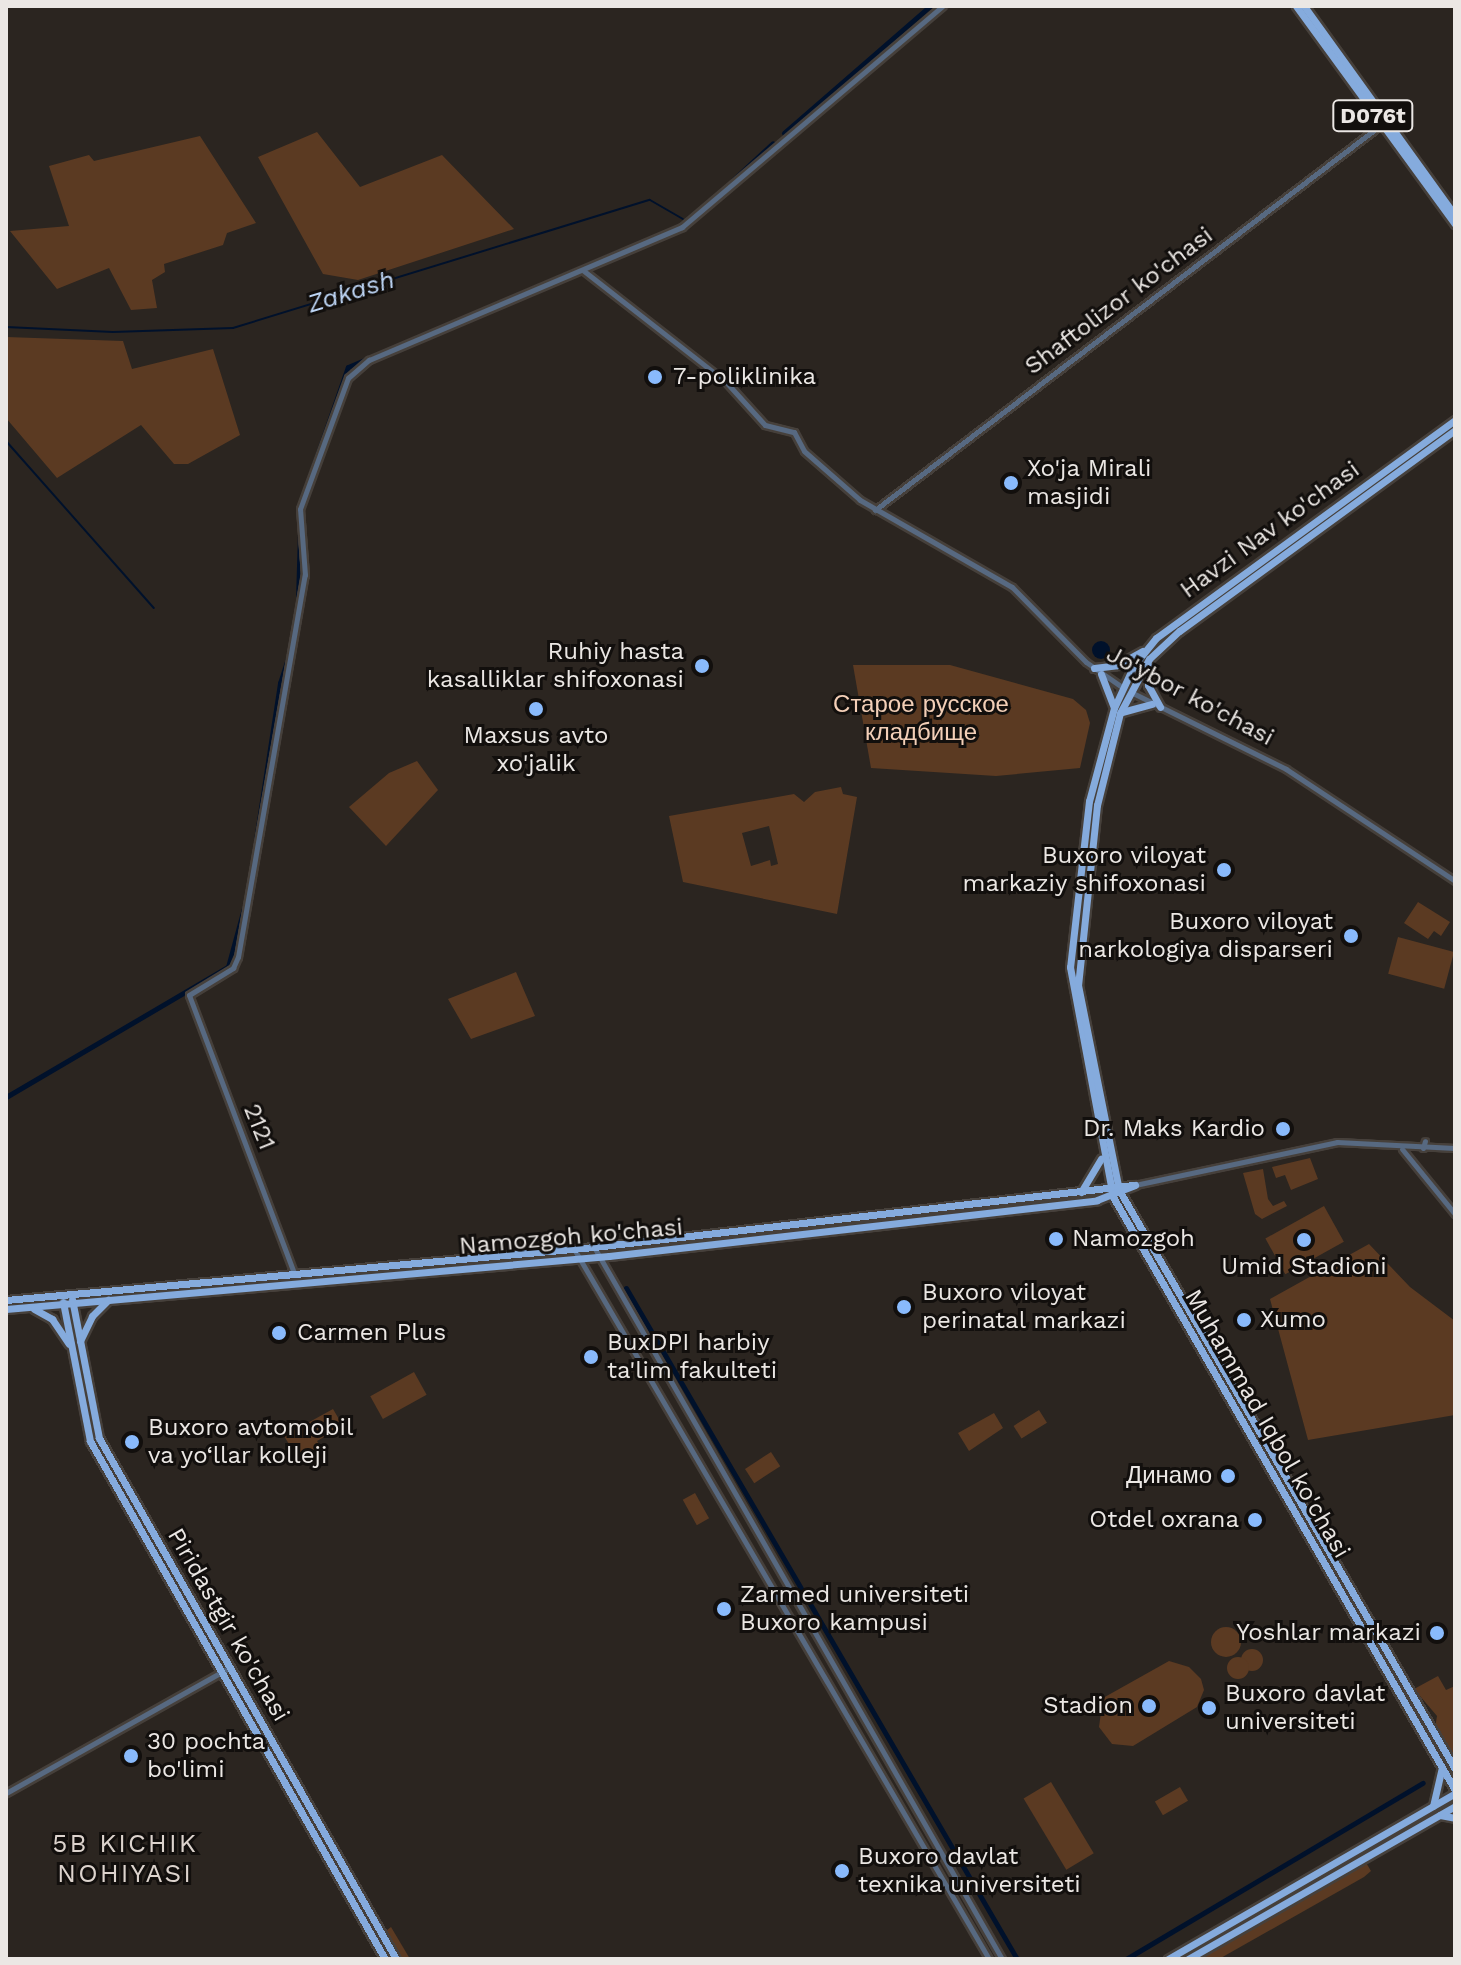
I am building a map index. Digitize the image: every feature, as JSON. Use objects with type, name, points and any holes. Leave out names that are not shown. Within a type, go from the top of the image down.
[{"type":"main road","name":"D076t","points":[[1296,6],[1455,224]]},
{"type":"main road","name":"D076t","points":[[1304,6],[1383,123],[1455,215]]},
{"type":"main road","name":"Havzi Nav ko'chasi","points":[[1126,689],[1147,648],[1455,420]]},
{"type":"main road","name":"Havzi Nav ko'chasi","points":[[1126,689],[1149,659],[1179,631],[1455,430]]},
{"type":"main road","points":[[1147,648],[1117,665],[1097,671],[1117,711],[1156,706],[1148,685],[1149,659]]},
{"type":"main road","name":"Muhammad Iqbol ko'chasi","points":[[1126,689],[1089,801],[1070,967],[1101,1156],[1117,1196],[1455,1792]]},
{"type":"main road","name":"Muhammad Iqbol ko'chasi","points":[[1113,1187],[1078,985],[1097,805],[1117,711]]},
{"type":"main road","points":[[1081,1193],[1101,1156]]},
{"type":"main road","name":"Namozgoh ko'chasi","points":[[6,1309],[294,1273],[594,1247],[863,1219],[1135,1185]]},
{"type":"main road","name":"Namozgoh ko'chasi","points":[[6,1300],[110,1299],[597,1257],[1117,1196],[1135,1185]]},
{"type":"main road","name":"Muhammad Iqbol ko'chasi","points":[[1117,1196],[1453,1764]]},
{"type":"main road","points":[[861,1228],[863,1219]]},
{"type":"main road","name":"Piridastgir ko'chasi","points":[[68,1299],[95,1430],[385,1959]]},
{"type":"main road","name":"Piridastgir ko'chasi","points":[[68,1299],[71,1347],[90,1441],[396,1959]]},
{"type":"main road","points":[[79,1342],[94,1313],[110,1299]]},
{"type":"main road","points":[[28,1307],[52,1319],[71,1347]]},
{"type":"main road","points":[[1432,1807],[1442,1784],[1442,1766]]},
{"type":"main road","points":[[1168,1959],[1455,1792]]},
{"type":"main road","points":[[1188,1959],[1455,1806]]},
{"type":"main road","points":[[1440,1815],[1455,1818]]},
{"type":"street","points":[[583,271],[682,227],[943,6]]},
{"type":"street","name":"Shaftolizor ko'chasi","points":[[875,510],[1383,123]]},
{"type":"street","name":"Jo'ybor ko'chasi","points":[[583,271],[726,382],[765,425],[774,431],[794,432],[804,451],[875,510],[1012,587],[1097,671],[1156,706],[1286,769],[1455,881]]},
{"type":"street","name":"2121","points":[[294,1273],[189,995],[233,968],[238,957],[305,575],[300,509],[348,378],[369,360],[583,271]]},
{"type":"street","points":[[1423,1148],[1425,1141]]},
{"type":"street","name":"Namozgoh ko'chasi","points":[[1135,1185],[1337,1142],[1401,1148],[1455,1148]]},
{"type":"street","points":[[1401,1148],[1455,1214]]},
{"type":"street","points":[[594,1247],[716,1468],[1002,1959]]},
{"type":"street","points":[[574,1248],[989,1959]]},
{"type":"street","points":[[707,1473],[716,1468]]},
{"type":"street","points":[[6,1793],[225,1670]]},
{"type":"street","points":[[872,1756],[880,1751]]},
{"type":"street","points":[[880,1770],[888,1765]]},
{"type":"green space","points":[[317,132],[360,187],[442,155],[514,229],[358,280],[323,274],[258,157]]},
{"type":"green space","points":[[200,136],[256,223],[227,233],[223,245],[164,264],[165,272],[152,280],[157,308],[131,310],[109,268],[57,289],[10,231],[69,226],[49,166],[89,155],[94,161]]},
{"type":"green space","points":[[6,337],[123,341],[132,369],[213,349],[240,435],[188,464],[174,464],[141,425],[57,478],[6,418]]},
{"type":"green space","name":"Старое русское кладбище","points":[[853,665],[950,665],[1073,699],[1086,710],[1090,723],[1080,768],[996,776],[871,768]]},
{"type":"green space","points":[[417,761],[438,790],[386,846],[349,807],[389,773]]},
{"type":"green space","points":[[841,787],[843,794],[857,797],[837,914],[683,882],[669,816],[794,794],[804,802],[815,792]],"holes":[[[769,826],[778,864],[771,866],[770,860],[751,866],[742,833]]]},
{"type":"green space","points":[[1418,902],[1450,922],[1441,936],[1434,931],[1428,939],[1404,923]]},
{"type":"green space","points":[[1398,937],[1454,952],[1444,989],[1388,974]]},
{"type":"green space","points":[[516,972],[535,1016],[471,1039],[448,999]]},
{"type":"green space","points":[[1310,1158],[1318,1179],[1291,1190],[1285,1175],[1276,1178],[1272,1167]]},
{"type":"green space","points":[[1263,1169],[1268,1199],[1273,1206],[1284,1201],[1287,1206],[1262,1219],[1255,1214],[1243,1173]]},
{"type":"green space","name":"Umid Stadioni","points":[[1324,1206],[1344,1242],[1285,1274],[1265,1238]]},
{"type":"green space","points":[[1369,1244],[1410,1287],[1455,1321],[1455,1415],[1308,1440],[1270,1299]]},
{"type":"green space","points":[[414,1372],[427,1395],[383,1419],[370,1396]]},
{"type":"green space","points":[[333,1409],[343,1426],[317,1441],[322,1449],[300,1462],[284,1436]]},
{"type":"green space","points":[[1039,1410],[1047,1423],[1022,1439],[1014,1426]]},
{"type":"green space","points":[[994,1413],[1003,1428],[969,1451],[958,1433]]},
{"type":"green space","points":[[771,1452],[780,1466],[754,1483],[745,1469]]},
{"type":"green space","points":[[695,1493],[709,1518],[697,1525],[683,1500]]},
{"type":"green space","points":[[1226,1627],[1237,1631],[1241,1642],[1237,1653],[1226,1657],[1215,1653],[1211,1642],[1215,1631]]},
{"type":"green space","points":[[1252,1649],[1263,1660],[1252,1671],[1241,1660]]},
{"type":"green space","points":[[1238,1657],[1249,1668],[1238,1679],[1227,1668]]},
{"type":"green space","name":"Stadion","points":[[1169,1661],[1189,1667],[1201,1679],[1204,1690],[1197,1707],[1133,1746],[1112,1744],[1099,1727],[1103,1698]]},
{"type":"green space","points":[[1438,1676],[1446,1690],[1455,1686],[1455,1759],[1435,1728],[1437,1716],[1414,1689]]},
{"type":"green space","points":[[1051,1782],[1094,1853],[1066,1870],[1024,1798]]},
{"type":"green space","points":[[1180,1787],[1188,1801],[1163,1815],[1155,1802]]},
{"type":"green space","points":[[1346,1860],[1350,1862],[1175,1959],[1253,1915]]},
{"type":"green space","points":[[1365,1861],[1371,1871],[1364,1877],[1219,1959],[1195,1959]]},
{"type":"green space","points":[[391,1927],[410,1959],[402,1959],[386,1931]]},
{"type":"water","points":[[1097,641],[1105,641],[1110,650],[1108,657],[1097,659],[1092,654],[1092,646]]},
{"type":"waterway","points":[[784,133],[930,6]]},
{"type":"waterway","points":[[733,180],[773,143]]},
{"type":"waterway","name":"Zakash","points":[[6,327],[113,332],[233,328],[650,200],[683,219]]},
{"type":"waterway","points":[[304,493],[348,367],[620,251]]},
{"type":"waterway","name":"Zakash","points":[[6,441],[154,608]]},
{"type":"waterway","points":[[298,600],[300,534]]},
{"type":"waterway","name":"Zakash","points":[[256,840],[280,683],[290,653]]},
{"type":"waterway","points":[[6,1097],[228,967],[244,908]]},
{"type":"waterway","points":[[626,1288],[1017,1959]]},
{"type":"waterway","points":[[1126,1959],[1423,1783]]},
{"type":"place","name":"7-poliklinika","points":[[655,377]]},
{"type":"place","name":"Xo'ja Mirali masjidi","points":[[1011,483]]},
{"type":"place","name":"Ruhiy hasta kasalliklar shifoxonasi","points":[[702,666]]},
{"type":"place","name":"Maxsus avto xo'jalik","points":[[536,709]]},
{"type":"place","name":"Buxoro viloyat markaziy shifoxonasi","points":[[1224,870]]},
{"type":"place","name":"Buxoro viloyat narkologiya disparseri","points":[[1351,936]]},
{"type":"place","name":"Dr. Maks Kardio","points":[[1283,1129]]},
{"type":"place","name":"Namozgoh","points":[[1056,1239]]},
{"type":"place","name":"Umid Stadioni","points":[[1304,1240]]},
{"type":"place","name":"Buxoro viloyat perinatal markazi","points":[[904,1307]]},
{"type":"place","name":"Xumo","points":[[1244,1320]]},
{"type":"place","name":"Carmen Plus","points":[[279,1333]]},
{"type":"place","name":"BuxDPI harbiy ta'lim fakulteti","points":[[591,1357]]},
{"type":"place","name":"Buxoro avtomobil va yo‘llar kolleji","points":[[132,1442]]},
{"type":"place","name":"Динамо","points":[[1228,1476]]},
{"type":"place","name":"Otdel oxrana","points":[[1255,1520]]},
{"type":"place","name":"Zarmed universiteti Buxoro kampusi","points":[[724,1609]]},
{"type":"place","name":"Yoshlar markazi","points":[[1437,1633]]},
{"type":"place","name":"Stadion","points":[[1149,1706]]},
{"type":"place","name":"Buxoro davlat universiteti","points":[[1209,1708]]},
{"type":"place","name":"30 pochta bo'limi","points":[[131,1756]]},
{"type":"place","name":"Buxoro davlat texnika universiteti","points":[[842,1871]]},
{"type":"district","name":"5B KICHIK NOHIYASI","points":[[125,1859]]}]
